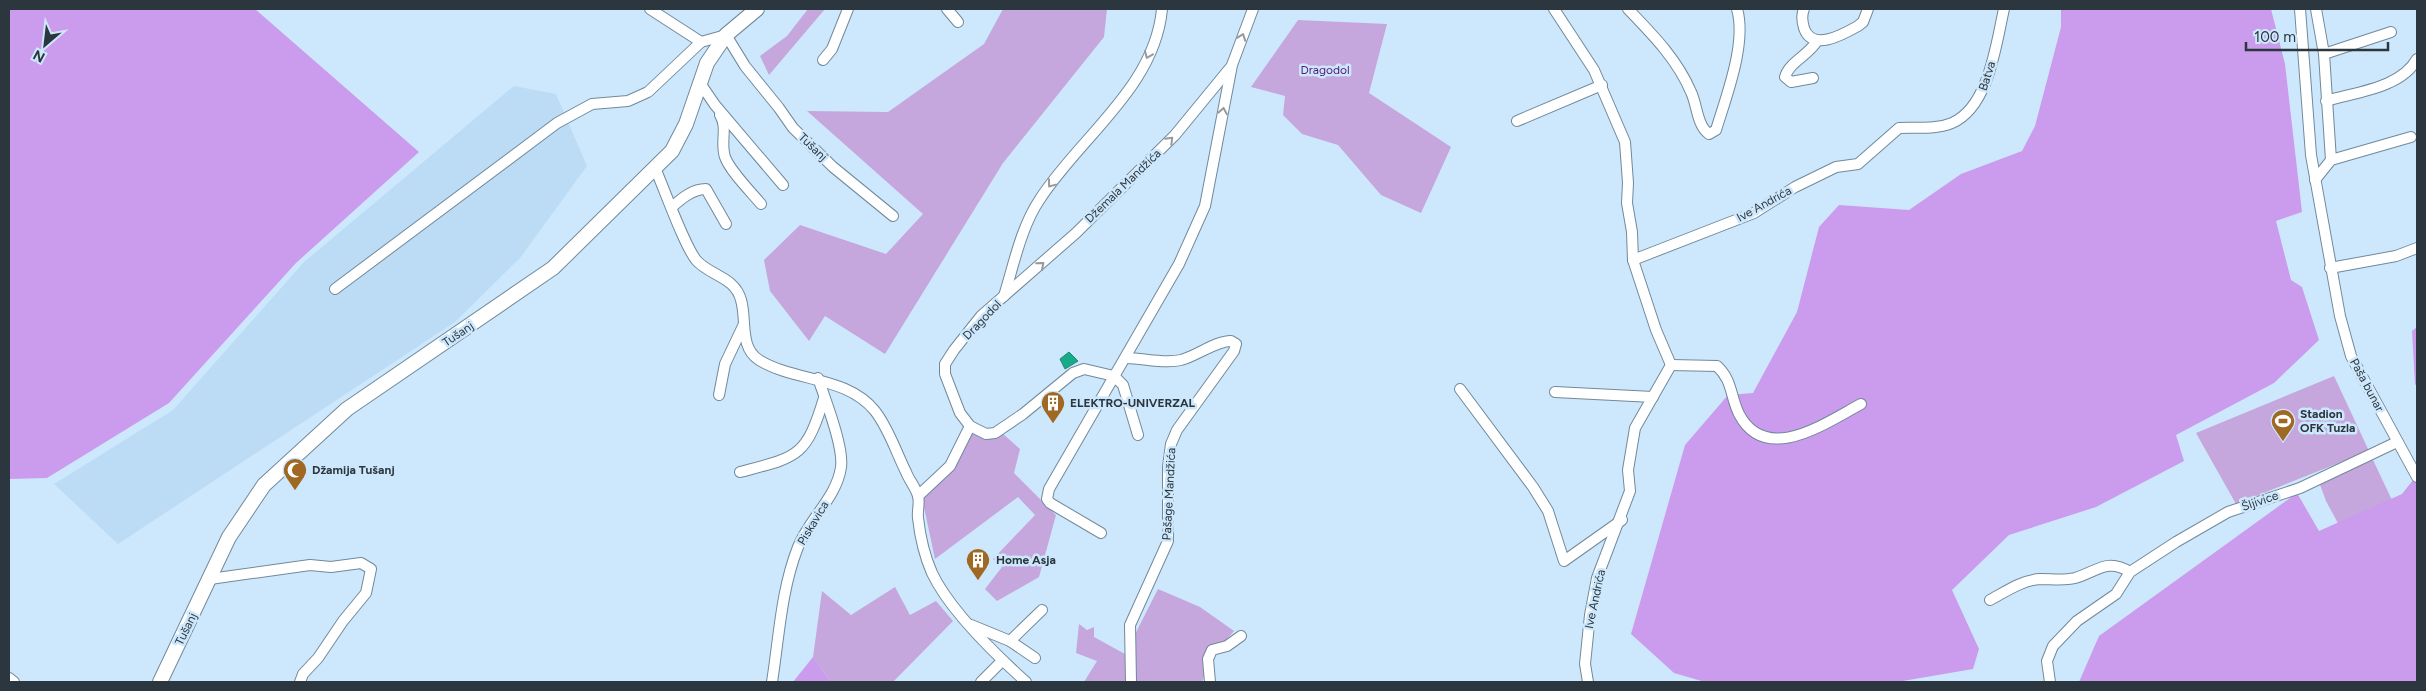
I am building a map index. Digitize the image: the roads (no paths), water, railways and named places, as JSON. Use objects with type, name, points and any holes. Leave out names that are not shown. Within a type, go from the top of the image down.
[{"type":"street","points":[[650,9],[701,42]]},
{"type":"street","name":"Tušanj","points":[[159,681],[229,537],[264,485],[347,409],[553,268],[606,213],[672,151],[682,131],[707,63],[726,35],[757,9]]},
{"type":"street","points":[[823,60],[832,49],[848,9]]},
{"type":"street","points":[[947,9],[958,22]]},
{"type":"street","name":"Dragodol","points":[[970,426],[960,413],[945,374],[945,364],[981,316],[1004,297],[1028,220],[1036,206],[1077,151],[1112,112],[1142,70],[1160,22],[1162,9]]},
{"type":"street","points":[[1100,533],[1050,503],[1047,499],[1050,489],[1180,264],[1198,226],[1205,206],[1232,65],[1252,9]]},
{"type":"street","points":[[1554,9],[1602,85],[1625,142],[1628,184],[1627,203],[1632,232],[1633,260],[1656,330],[1671,365],[1717,366],[1728,378],[1738,413],[1747,426],[1774,439],[1792,438],[1807,433],[1861,404]]},
{"type":"street","points":[[1628,9],[1670,55],[1691,91],[1701,123],[1709,134],[1716,130],[1731,78],[1740,28],[1737,9]]},
{"type":"street","points":[[1804,9],[1802,17],[1806,33],[1812,40],[1817,41]]},
{"type":"street","points":[[1813,78],[1791,82],[1785,77],[1787,71],[1808,54],[1817,41],[1858,26],[1868,9]]},
{"type":"street","name":"Batva","points":[[1888,137],[1899,128],[1916,127],[1932,129],[1953,123],[1979,100],[1989,72],[2004,9]]},
{"type":"street","name":"Paša bunar","points":[[2300,9],[2315,180],[2330,268],[2351,356],[2417,477]]},
{"type":"street","points":[[2316,9],[2324,54],[2331,160]]},
{"type":"street","points":[[2324,54],[2392,32]]},
{"type":"street","points":[[335,289],[557,123],[592,104],[628,100],[648,92],[701,42],[726,35]]},
{"type":"street","name":"Tušanj","points":[[726,35],[744,66],[807,142],[893,216]]},
{"type":"street","points":[[2326,101],[2392,82],[2411,70],[2417,59]]},
{"type":"street","name":"Džemala Mandžića","points":[[1004,297],[1076,233],[1175,134],[1232,65]]},
{"type":"street","points":[[700,83],[725,123],[723,145],[726,158],[761,204]]},
{"type":"street","points":[[1517,121],[1602,85]]},
{"type":"street","points":[[715,105],[784,185]]},
{"type":"street","name":"Ive Andrića","points":[[1633,260],[1754,213],[1795,187],[1836,167],[1858,164],[1867,158],[1888,137]]},
{"type":"street","points":[[2315,180],[2331,160],[2411,137]]},
{"type":"street","points":[[655,168],[696,260],[722,276],[734,287],[741,300],[744,324],[751,353],[760,360],[785,371],[818,378],[865,400],[876,412],[886,427],[918,496],[918,518],[923,545],[932,574],[968,624],[1002,661],[1026,682]]},
{"type":"street","points":[[672,207],[685,196],[706,189],[726,224]]},
{"type":"street","points":[[2330,268],[2396,256],[2417,248]]},
{"type":"street","points":[[719,395],[725,364],[744,324]]},
{"type":"street","name":"Pašage Mandžića","points":[[1126,358],[1173,361],[1200,354],[1226,341],[1232,341],[1236,344],[1234,351],[1177,430],[1171,444],[1168,467],[1168,541],[1130,625],[1131,682]]},
{"type":"street","name":"Ive Andrića","points":[[1588,682],[1585,664],[1590,615],[1597,578],[1622,520],[1630,491],[1628,470],[1635,428],[1671,365]]},
{"type":"street","points":[[918,496],[950,466],[970,426],[986,434],[995,433],[1077,370],[1114,376],[1123,385],[1138,435]]},
{"type":"street","name":"Piskavica","points":[[772,682],[782,611],[798,547],[838,482],[842,465],[836,437],[818,378]]},
{"type":"street","points":[[1460,389],[1533,486],[1548,511],[1564,561],[1622,520]]},
{"type":"street","points":[[1555,392],[1653,397]]},
{"type":"street","points":[[740,472],[795,456],[811,435],[824,397]]},
{"type":"street","name":"Šljivice","points":[[2050,682],[2047,661],[2053,646],[2077,621],[2116,594],[2130,572],[2176,542],[2228,512],[2300,488],[2397,442]]},
{"type":"street","points":[[210,579],[310,566],[361,563],[372,569],[366,594],[343,621],[318,658],[303,674],[300,682]]},
{"type":"street","points":[[1990,600],[2018,585],[2039,579],[2059,581],[2076,578],[2104,566],[2120,566],[2130,572]]},
{"type":"street","points":[[1010,642],[1042,610]]},
{"type":"street","points":[[968,624],[1010,642],[1035,658]]},
{"type":"street","points":[[1210,682],[1208,659],[1212,650],[1227,646],[1241,636]]},
{"type":"street","points":[[982,682],[1002,661]]},
{"type":"street","points":[[9,678],[14,682]]},
{"type":"place","name":"ELEKTRO-UNIVERZAL","points":[[1053,424]]},
{"type":"place","name":"Stadion OFK Tuzla","points":[[2283,442]]},
{"type":"place","name":"Džamija Tušanj","points":[[295,491]]},
{"type":"place","name":"Home Asja","points":[[978,581]]}]
